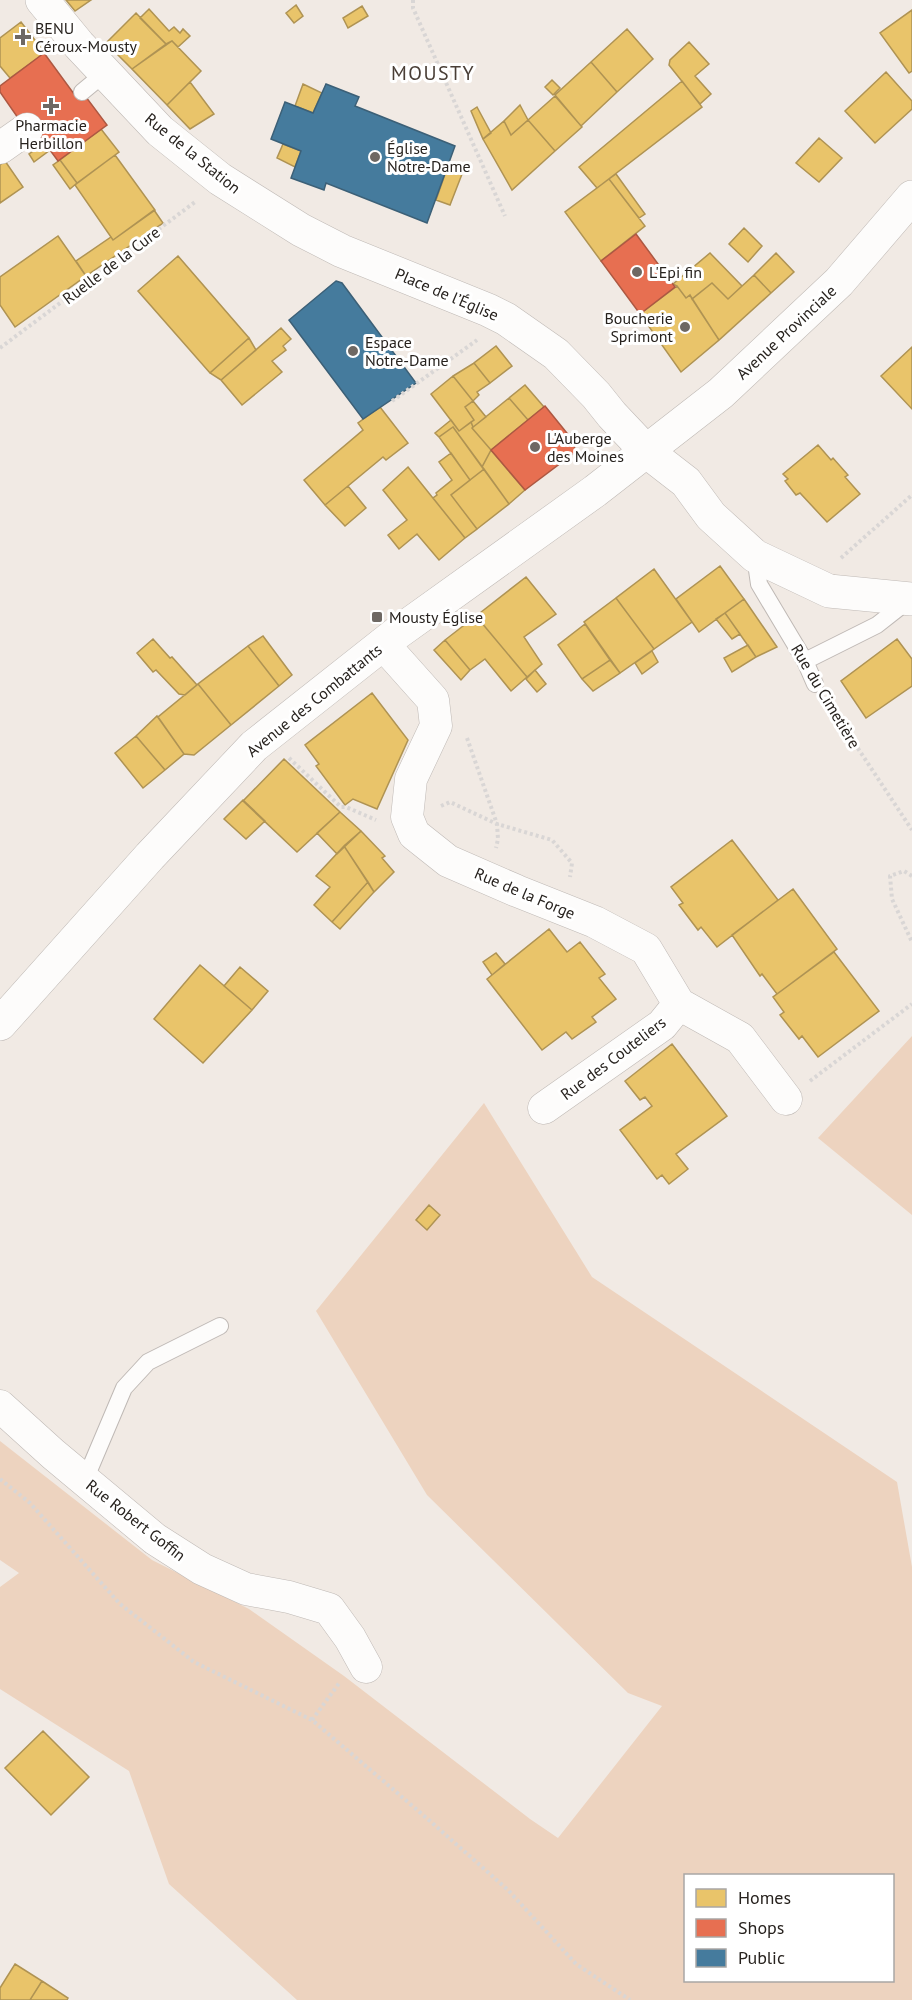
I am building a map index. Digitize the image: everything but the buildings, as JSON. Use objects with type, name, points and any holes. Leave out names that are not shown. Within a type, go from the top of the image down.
[{"type":"main road","name":"Rue de la Station","points":[[42,0],[78,45],[93,83],[160,131],[220,179],[301,230],[342,251]]},
{"type":"main road","name":"Avenue Provinciale","points":[[646,451],[721,393],[839,282],[912,197]]},
{"type":"main road","name":"Place de l’Église","points":[[342,251],[506,319],[556,354],[646,451],[686,482],[711,516],[756,556],[829,591],[911,599]]},
{"type":"main road","name":"Avenue des Combattants","points":[[0,1024],[150,856],[255,746],[383,644],[595,491],[646,451]]},
{"type":"street","points":[[0,148],[27,129]]},
{"type":"street","name":"Rue de la Forge","points":[[383,644],[433,700],[436,726],[411,779],[407,817],[414,834],[448,861],[595,922],[646,949],[679,1004],[740,1038],[786,1099]]},
{"type":"street","name":"Rue des Couteliers","points":[[544,1108],[662,1025],[679,1004]]},
{"type":"street","name":"Rue Robert Goffin","points":[[0,1406],[155,1539],[202,1569],[246,1589],[289,1597],[329,1609],[362,1659]]},
{"type":"lane","name":"Rue du Cimetière","points":[[756,556],[759,584],[805,661],[816,684]]},
{"type":"lane","points":[[805,661],[877,625],[911,599]]},
{"type":"lane","points":[[85,1480],[124,1388],[148,1362],[220,1326]]},
{"type":"path","points":[[414,0],[413,8],[505,216]]},
{"type":"path","name":"Ruelle de la Cure","points":[[0,348],[184,211],[220,179]]},
{"type":"path","points":[[392,401],[506,319]]},
{"type":"path","points":[[812,583],[912,495]]},
{"type":"path","name":"Rue du Cimetière","points":[[816,684],[912,830]]},
{"type":"path","points":[[473,759],[497,824],[498,839]]},
{"type":"path","points":[[304,773],[341,807],[346,807],[382,823]]},
{"type":"path","points":[[450,802],[497,824],[552,840],[572,863],[569,887]]},
{"type":"path","points":[[912,876],[904,871],[890,876],[892,899],[912,942]]},
{"type":"path","points":[[786,1099],[912,1004]]},
{"type":"path","points":[[0,1479],[30,1503],[120,1604],[194,1662],[312,1720],[508,1890],[576,1964],[630,2000]]},
{"type":"path","points":[[312,1720],[362,1659]]},
{"type":"shaded area","points":[[912,1036],[912,1215],[818,1138]]},
{"type":"shaded area","points":[[484,1103],[592,1277],[897,1482],[912,1567],[912,2000],[297,2000],[169,1884],[129,1771],[0,1689],[0,1587],[19,1573],[0,1560],[0,1441],[152,1560],[249,1609],[344,1676],[558,1838],[662,1706],[628,1693],[427,1495],[316,1311]]},
{"type":"place","name":"BENU Céroux-Mousty","points":[[23,37]]},
{"type":"place","name":"Pharmacie Herbillon","points":[[51,106]]},
{"type":"place","name":"Église Notre-Dame","points":[[375,157]]},
{"type":"place","name":"L'Epi fin","points":[[637,272]]},
{"type":"place","name":"Boucherie Sprimont","points":[[685,327]]},
{"type":"place","name":"Espace Notre-Dame","points":[[353,351]]},
{"type":"place","name":"L'Auberge des Moines","points":[[535,447]]},
{"type":"place","name":"Mousty Église","points":[[377,617]]},
{"type":"district","name":"MOUSTY","points":[[433,73]]}]
